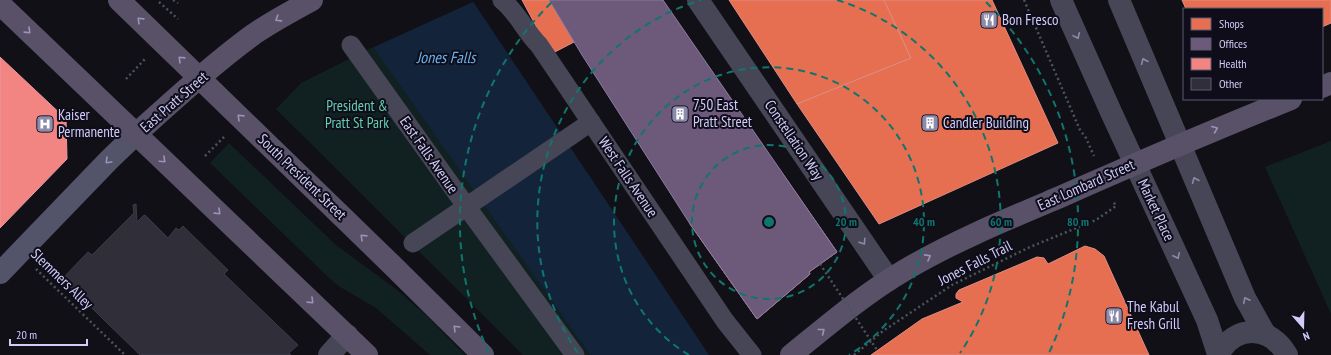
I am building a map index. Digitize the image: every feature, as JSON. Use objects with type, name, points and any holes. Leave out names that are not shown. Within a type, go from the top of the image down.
[{"type":"main road","name":"South President Street","points":[[118,0],[200,78],[483,355]]},
{"type":"main road","name":"East Pratt Street","points":[[0,273],[109,160],[136,134],[200,78],[255,34],[312,0]]},
{"type":"main road","points":[[0,4],[367,355]]},
{"type":"main road","name":"East Lombard Street","points":[[791,355],[889,280],[924,259],[954,244],[1134,164],[1289,100]]},
{"type":"street","name":"West Falls Avenue","points":[[502,0],[509,4],[532,38],[539,45],[725,321],[752,355]]},
{"type":"street","name":"Constellation Way","points":[[698,0],[889,280]]},
{"type":"street","name":"Market Place","points":[[1061,0],[1110,112],[1207,320],[1218,355]]},
{"type":"street","points":[[1119,0],[1245,298],[1265,334],[1275,339],[1287,355]]},
{"type":"street","name":"East Falls Avenue","points":[[351,46],[575,355]]},
{"type":"street","points":[[413,243],[591,122]]},
{"type":"street","name":"Market Place","points":[[1218,355],[1224,345],[1243,333],[1254,332],[1265,334]]},
{"type":"street","points":[[329,355],[347,336]]},
{"type":"path","points":[[157,0],[178,19]]},
{"type":"path","points":[[173,0],[178,3]]},
{"type":"path","points":[[1024,0],[1080,130],[1086,138]]},
{"type":"path","points":[[126,79],[146,58]]},
{"type":"path","points":[[205,156],[224,137]]},
{"type":"path","name":"Jones Falls Trail","points":[[854,355],[883,331],[952,285],[1030,247],[1096,220],[1116,206]]},
{"type":"path","name":"Slemmers Alley","points":[[19,253],[124,355]]},
{"type":"path","points":[[820,264],[878,350]]},
{"type":"green space","name":"President & Pratt St Park","points":[[375,46],[590,355],[523,355],[276,109],[301,83]]},
{"type":"green space","points":[[1331,141],[1331,314],[1265,167]]},
{"type":"green space","points":[[229,143],[336,245],[396,289],[426,315],[465,355],[430,355],[376,308],[340,287],[328,277],[210,163]]},
{"type":"water","name":"Jones Falls","points":[[340,0],[472,0],[709,355],[590,355]]},
{"type":"pier","points":[[338,0],[474,0],[475,1],[372,48]]},
{"type":"building: Shops","points":[[522,0],[549,0],[574,42],[551,54]]},
{"type":"building: Shops","points":[[729,0],[884,0],[911,58],[797,104]]},
{"type":"building: Shops","name":"Candler Building","points":[[884,0],[992,0],[1058,143],[879,224],[797,104],[911,58]]},
{"type":"building: Shops","points":[[1182,0],[1331,0],[1331,23],[1323,27],[1323,8],[1186,8]]},
{"type":"building: Shops","points":[[782,173],[837,252],[809,272],[810,274],[757,319],[690,224],[724,205],[730,214],[736,210],[733,206]]},
{"type":"building: Shops","points":[[1085,246],[1095,249],[1104,256],[1149,355],[871,355],[922,319],[963,302],[956,298],[956,294],[959,290],[1037,257],[1044,258],[1048,264]]},
{"type":"building: Offices","name":"750 East Pratt Street","points":[[549,0],[663,0],[837,252],[809,272],[810,274],[757,319],[690,224],[582,55]]},
{"type":"building: Health","points":[[0,57],[66,119],[67,159],[0,228]]},
{"type":"building: Other","points":[[136,204],[137,222],[145,215],[168,238],[176,228],[179,230],[183,226],[228,270],[224,274],[298,345],[289,353],[291,355],[140,355],[62,279],[88,252],[92,255],[134,213],[133,205]]},
{"type":"place","name":"Bon Fresco","points":[[989,20]]},
{"type":"place","name":"750 East Pratt Street","points":[[680,114]]},
{"type":"place","name":"Candler Building","points":[[930,123]]},
{"type":"place","name":"Kaiser Permanente","points":[[45,124]]},
{"type":"place","name":"The Kabul Fresh Grill","points":[[1114,316]]}]
